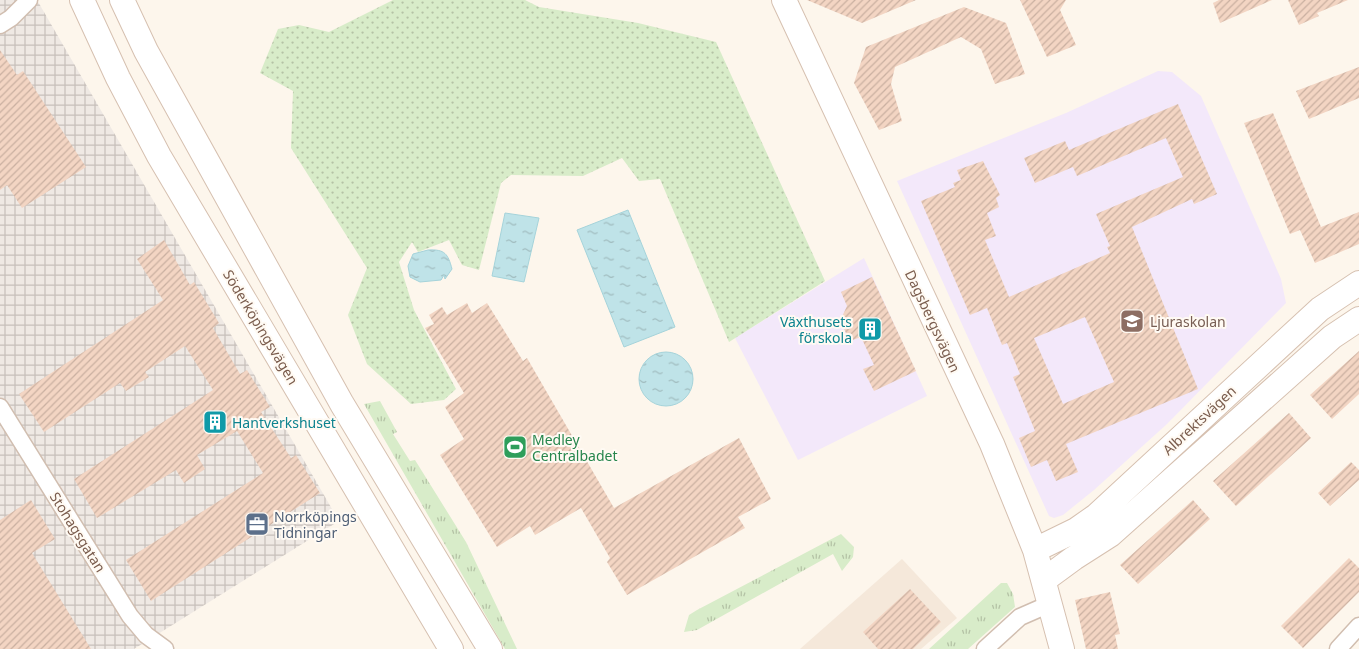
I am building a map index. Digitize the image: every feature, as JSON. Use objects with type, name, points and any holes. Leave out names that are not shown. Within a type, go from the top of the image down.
[{"type":"main road","name":"Söderköpingsvägen","points":[[82,0],[118,78],[159,156],[451,649]]},
{"type":"main road","points":[[122,0],[146,51],[342,404],[490,649]]},
{"type":"main road","name":"Dagsbergsvägen","points":[[784,0],[992,444],[1036,550],[1052,603],[1062,649]]},
{"type":"main road","name":"Albrektsvägen","points":[[1036,550],[1076,530],[1096,516],[1320,309],[1359,283]]},
{"type":"main road","name":"Albrektsvägen","points":[[1044,580],[1074,558],[1110,536],[1332,337],[1359,319]]},
{"type":"street","points":[[0,25],[11,18],[29,0]]},
{"type":"street","name":"Stohagsgatan","points":[[0,407],[130,616],[146,636],[165,649]]},
{"type":"street","points":[[985,649],[1020,617],[1052,603]]},
{"type":"street","points":[[1338,649],[1359,626]]},
{"type":"shaded area","points":[[0,0],[37,0],[339,521],[134,649],[0,649]]},
{"type":"shaded area","points":[[1158,71],[1172,72],[1201,96],[1281,279],[1286,303],[1167,424],[1094,490],[1063,515],[1054,518],[1049,516],[897,181],[1066,113]]},
{"type":"shaded area","points":[[864,258],[927,396],[798,460],[735,338]]},
{"type":"shaded area","points":[[902,559],[957,618],[921,649],[800,649]]},
{"type":"green space","points":[[393,0],[525,0],[539,7],[638,23],[716,42],[825,281],[729,342],[660,179],[639,181],[622,158],[583,176],[511,175],[501,183],[479,270],[462,265],[449,240],[418,252],[412,242],[399,262],[414,310],[456,389],[444,400],[411,404],[367,364],[348,315],[367,268],[291,148],[293,91],[260,73],[278,29],[299,25],[329,32]]},
{"type":"green space","points":[[380,401],[397,432],[393,434],[410,461],[415,460],[466,542],[517,649],[505,649],[364,404]]},
{"type":"green space","points":[[841,534],[854,547],[853,557],[842,571],[833,554],[697,630],[684,632],[689,615],[697,610]]},
{"type":"green space","points":[[1001,583],[1007,583],[1013,594],[1015,607],[968,649],[929,649]]},
{"type":"water","points":[[628,210],[675,327],[624,347],[577,230]]},
{"type":"water","points":[[505,213],[539,218],[524,282],[492,276]]},
{"type":"water","points":[[428,250],[438,250],[447,256],[452,269],[445,279],[444,275],[441,280],[420,282],[410,277],[408,266],[413,254]]},
{"type":"water","points":[[661,352],[671,352],[685,360],[691,369],[693,379],[691,389],[685,398],[671,406],[661,406],[651,401],[644,394],[639,384],[639,374],[644,364],[651,357]]},
{"type":"building","points":[[807,0],[916,0],[862,23]]},
{"type":"building","points":[[1020,0],[1066,0],[1060,10],[1076,45],[1047,57]]},
{"type":"building","points":[[1219,0],[1272,0],[1220,23],[1213,3]]},
{"type":"building","points":[[1288,0],[1348,0],[1317,13],[1319,16],[1299,25]]},
{"type":"building","points":[[964,7],[1006,23],[1025,74],[995,84],[981,49],[961,37],[895,67],[891,84],[902,121],[879,130],[854,83],[866,47]]},
{"type":"building","points":[[0,50],[17,75],[23,71],[86,167],[22,208],[7,185],[0,190]]},
{"type":"building","points":[[1359,67],[1359,98],[1309,119],[1296,91]]},
{"type":"building","name":"Ljuraskolan","points":[[1178,104],[1217,194],[1194,204],[1192,199],[1132,227],[1198,389],[1066,444],[1078,472],[1056,481],[1047,460],[1031,467],[1019,438],[1035,431],[1013,377],[1020,374],[1007,343],[1002,345],[987,308],[970,315],[921,201],[955,187],[953,183],[961,180],[957,170],[983,161],[1000,195],[996,198],[999,207],[987,213],[996,236],[985,240],[1009,297],[1110,253],[1107,247],[1110,246],[1096,214],[1183,177],[1166,138],[1077,176],[1073,167],[1035,183],[1024,158],[1065,141],[1069,150]],"holes":[[[1085,317],[1114,382],[1063,404],[1034,338]]]},
{"type":"building","points":[[1273,113],[1321,227],[1359,212],[1359,244],[1315,263],[1300,230],[1290,234],[1244,123]]},
{"type":"building","name":"Hantverkshuset","points":[[164,240],[190,285],[194,282],[219,323],[213,328],[240,374],[247,370],[270,407],[261,412],[291,458],[296,455],[320,493],[151,601],[126,560],[263,473],[237,431],[197,455],[205,469],[184,483],[176,470],[97,518],[74,479],[213,390],[185,346],[145,372],[149,377],[126,391],[120,383],[44,432],[19,394],[163,300],[137,259]]},
{"type":"building","name":"Växthusets förskola","points":[[872,277],[916,371],[874,391],[863,369],[874,365],[861,337],[850,341],[840,321],[847,306],[841,292]]},
{"type":"building","name":"Medley Centralbadet","points":[[467,303],[472,313],[487,303],[523,361],[527,358],[614,508],[739,438],[771,499],[738,517],[745,528],[627,595],[607,562],[610,558],[581,508],[535,535],[530,526],[497,547],[440,455],[464,439],[445,407],[464,393],[425,328],[434,324],[429,315],[442,307],[447,315]]},
{"type":"building","points":[[1359,351],[1359,394],[1332,419],[1310,395]]},
{"type":"building","points":[[1289,413],[1311,438],[1236,506],[1213,481]]},
{"type":"building","points":[[1351,462],[1359,470],[1359,480],[1330,506],[1318,493]]},
{"type":"building","points":[[31,500],[55,539],[32,553],[91,649],[0,649],[0,520]]},
{"type":"building","points":[[1193,500],[1210,519],[1138,584],[1120,565]]},
{"type":"building","points":[[1349,558],[1359,568],[1359,592],[1303,648],[1281,626]]},
{"type":"building","points":[[910,589],[941,622],[913,649],[878,649],[863,632]]},
{"type":"building","points":[[1110,592],[1120,634],[1115,635],[1118,649],[1086,649],[1075,600]]},
{"type":"place","name":"Ljuraskolan","points":[[1132,321]]},
{"type":"place","name":"Växthusets förskola","points":[[870,329]]},
{"type":"place","name":"Hantverkshuset","points":[[215,422]]},
{"type":"place","name":"Medley Centralbadet","points":[[515,447]]},
{"type":"place","name":"Norrköpings Tidningar","points":[[257,524]]}]
